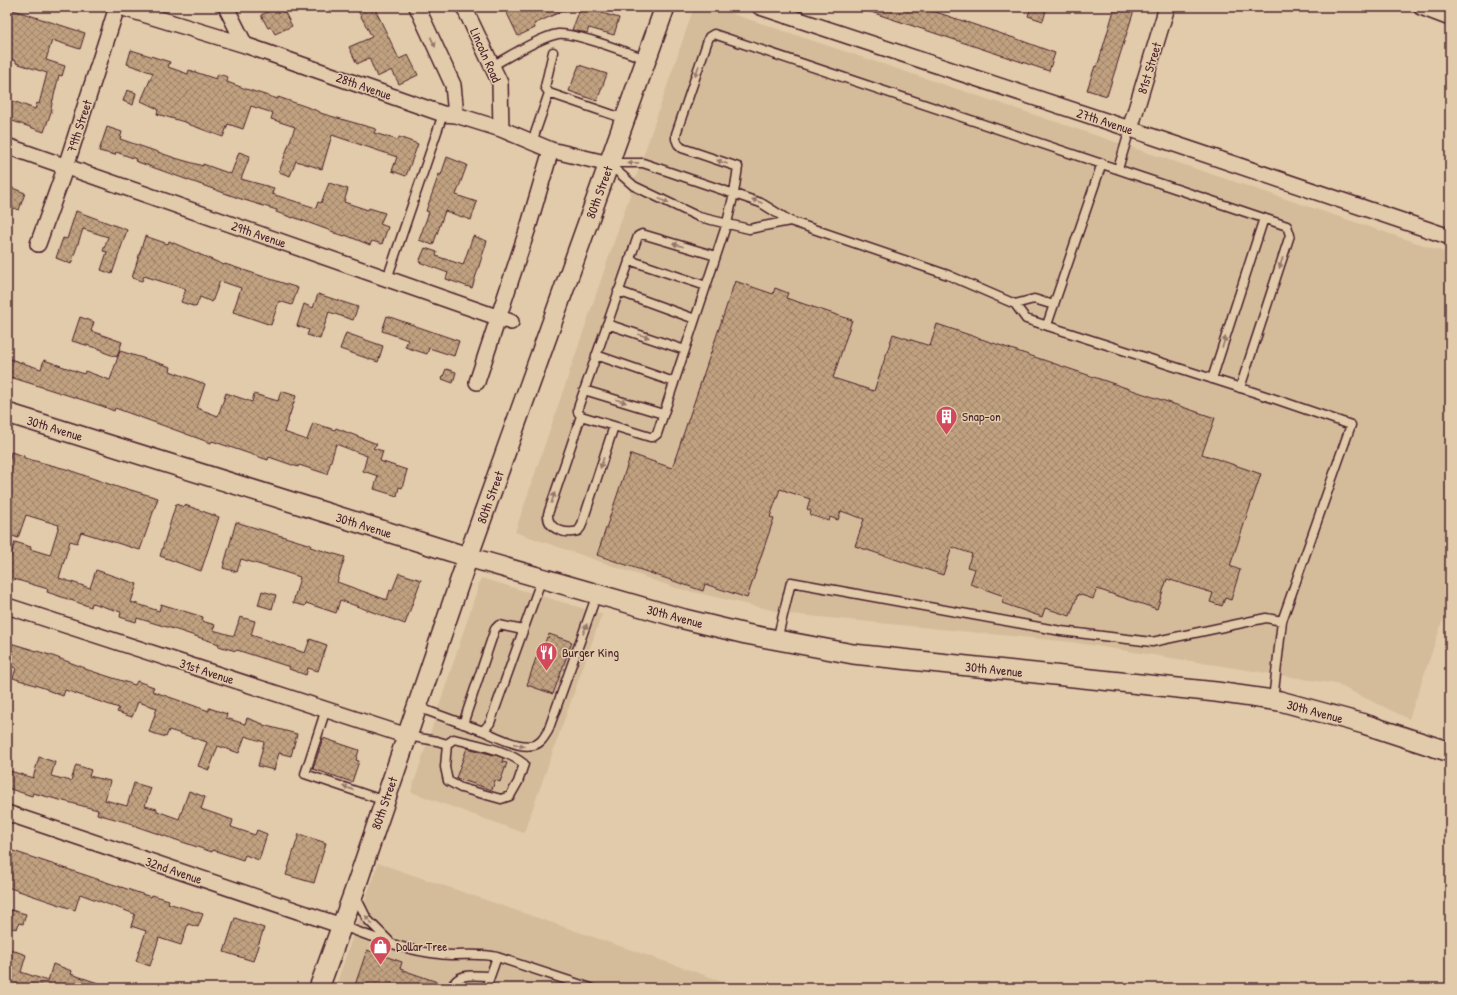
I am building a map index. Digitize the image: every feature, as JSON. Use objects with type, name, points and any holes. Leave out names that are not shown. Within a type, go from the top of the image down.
[{"type":"street","name":"28th Avenue","points":[[119,7],[245,44],[450,114],[501,129],[551,150],[609,164]]},
{"type":"street","name":"79th Street","points":[[38,244],[66,166],[119,7]]},
{"type":"street","points":[[226,7],[245,44]]},
{"type":"street","points":[[416,7],[453,85],[450,114]]},
{"type":"street","name":"Lincoln Road","points":[[464,7],[500,83],[501,129]]},
{"type":"street","name":"27th Avenue","points":[[760,7],[1130,129],[1450,237]]},
{"type":"street","name":"81st Street","points":[[1130,129],[1167,7]]},
{"type":"street","points":[[1421,7],[1450,18]]},
{"type":"street","name":"80th Street","points":[[319,988],[354,892],[468,557],[664,8]]},
{"type":"street","name":"29th Avenue","points":[[7,146],[504,320]]},
{"type":"street","points":[[477,382],[504,320],[528,228],[551,150]]},
{"type":"street","name":"30th Avenue","points":[[7,413],[468,557],[684,619],[746,634],[853,654],[1216,692],[1273,700],[1364,724],[1450,752]]},
{"type":"street","name":"31st Avenue","points":[[7,606],[407,736]]},
{"type":"street","name":"32nd Avenue","points":[[7,813],[342,926]]},
{"type":"lane","points":[[492,66],[541,40],[558,34],[578,37],[646,59]]},
{"type":"lane","points":[[716,256],[642,234],[638,236],[578,408],[578,412],[581,416],[650,437],[657,434],[727,223],[738,167],[682,148],[676,140],[676,134],[709,37],[711,35],[718,34],[1287,226],[1290,235],[1240,388]]},
{"type":"lane","points":[[554,52],[545,87],[549,93],[625,119]]},
{"type":"lane","points":[[532,142],[549,93]]},
{"type":"lane","points":[[387,279],[450,114]]},
{"type":"lane","points":[[1118,169],[1130,129]]},
{"type":"lane","points":[[609,164],[643,163],[734,193],[761,203],[790,221],[948,275],[1015,304],[1026,319],[1240,388],[1351,426],[1282,621],[1273,700]]},
{"type":"lane","points":[[609,164],[637,188],[698,218],[727,223],[748,229],[790,221]]},
{"type":"lane","points":[[1046,325],[1102,164]]},
{"type":"lane","points":[[1212,379],[1264,218]]},
{"type":"lane","points":[[629,260],[706,286]]},
{"type":"lane","points":[[618,291],[695,319]]},
{"type":"lane","points":[[1015,304],[1034,299],[1054,305]]},
{"type":"lane","points":[[607,324],[684,350]]},
{"type":"lane","points":[[596,355],[674,382]]},
{"type":"lane","points":[[584,390],[663,414]]},
{"type":"lane","points":[[581,416],[548,514],[548,520],[554,528],[567,532],[578,531],[581,527],[614,426]]},
{"type":"lane","points":[[483,731],[490,723],[542,578]]},
{"type":"lane","points":[[777,640],[791,582],[1061,631],[1152,642],[1266,618],[1282,621]]},
{"type":"lane","points":[[417,707],[523,747],[534,745],[541,741],[548,731],[597,594]]},
{"type":"lane","points":[[463,724],[495,629],[499,624],[523,630]]},
{"type":"lane","points":[[326,709],[305,774],[385,801]]},
{"type":"lane","points":[[407,736],[447,744]]},
{"type":"lane","points":[[454,739],[493,749],[524,764],[518,782],[510,796],[501,799],[461,788],[448,781],[445,767],[447,744],[454,739]]},
{"type":"lane","points":[[354,892],[367,919],[391,943]]},
{"type":"lane","points":[[342,926],[415,951],[441,955],[484,954],[497,957],[591,988]]},
{"type":"lane","points":[[486,988],[497,957]]},
{"type":"lane","points":[[451,988],[456,979],[464,976],[490,976]]},
{"type":"shaded area","points":[[694,7],[712,7],[1450,254],[1450,599],[1409,719],[1336,684],[1071,642],[789,614],[676,588],[515,532]]},
{"type":"shaded area","points":[[481,578],[602,614],[524,833],[411,792]]},
{"type":"shaded area","points":[[378,863],[742,988],[335,988]]},
{"type":"building","points":[[277,7],[282,7],[292,26],[275,34],[271,27],[268,28],[261,15]]},
{"type":"building","points":[[356,7],[374,7],[399,59],[408,55],[418,75],[399,84],[392,70],[377,77],[369,58],[357,64],[349,47],[372,37]]},
{"type":"building","points":[[504,7],[571,7],[534,24],[535,28],[518,36]]},
{"type":"building","points":[[581,7],[619,18],[614,35],[589,28],[587,33],[572,30]]},
{"type":"building","points":[[863,7],[921,7],[1055,53],[1049,71],[862,9]]},
{"type":"building","points":[[1031,7],[1047,7],[1043,21],[1028,16]]},
{"type":"building","points":[[1115,7],[1135,7],[1107,96],[1087,90],[1095,66],[1097,67]]},
{"type":"building","points":[[7,8],[85,33],[80,49],[52,40],[46,60],[65,66],[62,76],[59,75],[52,109],[44,132],[7,119],[7,108],[10,100],[35,109],[37,103],[39,104],[47,73],[16,63],[16,61],[7,58]]},
{"type":"building","points":[[131,50],[170,62],[168,67],[188,74],[189,70],[216,79],[218,74],[228,77],[227,82],[246,89],[278,99],[278,97],[320,113],[376,129],[374,133],[398,140],[399,137],[418,144],[406,176],[392,171],[397,157],[332,135],[322,169],[296,161],[290,176],[279,172],[295,127],[271,119],[273,113],[251,106],[243,129],[228,124],[223,137],[188,123],[157,114],[158,109],[141,101],[153,73],[127,64]]},
{"type":"building","points":[[579,65],[607,74],[597,101],[569,91]]},
{"type":"building","points":[[127,90],[136,93],[133,105],[123,101]]},
{"type":"building","points":[[107,127],[122,132],[120,139],[175,158],[203,166],[203,164],[231,174],[239,152],[250,156],[241,179],[274,188],[272,194],[316,208],[318,202],[321,203],[329,183],[348,189],[344,202],[368,210],[369,208],[385,213],[380,224],[388,227],[382,244],[372,241],[370,245],[276,212],[277,210],[241,199],[135,161],[136,159],[116,152],[115,155],[99,151]]},
{"type":"building","points":[[447,157],[467,165],[456,195],[477,202],[471,220],[445,211],[433,245],[419,240],[429,212],[426,211],[439,174],[441,175]]},
{"type":"building","points":[[10,187],[25,193],[19,210],[7,206],[7,195]]},
{"type":"building","points":[[76,211],[127,230],[112,274],[101,270],[107,252],[103,251],[108,237],[83,229],[71,264],[56,258],[63,238],[67,239]]},
{"type":"building","points":[[145,236],[168,244],[169,241],[224,265],[225,264],[298,288],[292,305],[279,301],[271,325],[233,312],[241,288],[220,281],[212,302],[200,297],[196,307],[181,302],[186,289],[144,276],[142,281],[132,278]]},
{"type":"building","points":[[473,236],[487,241],[472,288],[446,279],[448,273],[419,262],[425,248],[437,252],[436,256],[463,265]]},
{"type":"building","name":"Snap-on","points":[[735,281],[773,294],[775,288],[788,293],[786,298],[852,320],[833,378],[874,391],[893,334],[930,346],[937,324],[1215,418],[1202,454],[1261,474],[1230,566],[1240,570],[1231,600],[1225,598],[1222,606],[1210,602],[1213,593],[1167,579],[1157,609],[1097,589],[1093,599],[1078,594],[1070,616],[1045,608],[1042,617],[1002,603],[1004,596],[970,584],[975,569],[967,567],[972,554],[952,547],[943,575],[855,546],[864,519],[841,511],[838,520],[830,517],[829,521],[810,515],[811,511],[807,509],[810,499],[780,489],[770,517],[774,518],[747,598],[705,584],[703,591],[597,555],[631,454],[672,468]]},
{"type":"building","points":[[318,294],[358,307],[353,320],[329,312],[320,339],[307,335],[309,330],[297,326],[304,304],[313,308]]},
{"type":"building","points":[[387,316],[459,341],[454,356],[429,348],[427,354],[405,347],[408,340],[382,331]]},
{"type":"building","points":[[80,317],[94,322],[91,331],[122,342],[117,357],[103,352],[103,350],[72,341]]},
{"type":"building","points":[[346,333],[383,346],[378,362],[340,349]]},
{"type":"building","points":[[120,351],[171,367],[170,371],[205,384],[197,408],[218,416],[226,393],[252,402],[254,394],[278,401],[281,391],[296,396],[284,432],[307,440],[313,423],[335,430],[336,428],[377,444],[373,448],[383,451],[380,461],[407,470],[402,488],[399,487],[397,496],[374,489],[378,476],[363,471],[367,456],[336,444],[327,474],[299,465],[298,467],[269,457],[268,460],[212,441],[211,443],[115,408],[114,411],[7,376],[7,358],[41,369],[44,360],[84,374],[85,371],[110,380]]},
{"type":"building","points":[[446,369],[456,372],[453,383],[442,379]]},
{"type":"building","points":[[11,452],[24,456],[24,458],[66,469],[123,489],[124,488],[158,498],[140,550],[81,532],[77,543],[70,541],[59,578],[90,588],[96,570],[137,584],[131,602],[159,611],[161,604],[203,617],[202,621],[215,625],[213,630],[234,636],[240,617],[255,621],[251,635],[305,653],[310,639],[327,645],[318,671],[308,668],[306,675],[289,669],[290,667],[237,650],[218,646],[219,644],[180,631],[137,618],[136,622],[120,617],[121,612],[92,603],[91,607],[47,592],[48,589],[7,577],[7,567],[15,542],[31,547],[30,549],[50,555],[59,525],[26,515],[18,538],[7,534],[7,458],[10,459]]},
{"type":"building","points":[[176,504],[184,507],[185,505],[219,517],[201,571],[160,556]]},
{"type":"building","points":[[236,522],[345,557],[337,582],[387,600],[390,590],[392,591],[399,573],[421,580],[405,624],[340,600],[336,613],[306,603],[305,606],[293,603],[300,577],[278,570],[241,559],[237,572],[223,568]]},
{"type":"building","points":[[262,591],[276,595],[272,609],[258,605]]},
{"type":"building","name":"Burger King","points":[[549,634],[572,642],[553,694],[527,685],[536,658],[539,659]]},
{"type":"building","points":[[7,642],[50,655],[85,669],[135,685],[137,681],[154,687],[152,691],[209,711],[209,708],[227,714],[226,718],[245,724],[247,718],[263,725],[297,734],[291,756],[279,753],[274,770],[258,766],[264,742],[245,736],[239,753],[218,746],[209,770],[198,766],[207,742],[169,730],[166,737],[149,732],[157,708],[138,702],[132,717],[117,712],[119,708],[65,690],[63,696],[13,678],[16,668],[7,665]]},
{"type":"building","points":[[323,738],[359,750],[356,760],[359,761],[352,782],[313,769]]},
{"type":"building","points":[[467,748],[498,756],[503,758],[502,762],[507,763],[500,782],[495,780],[492,790],[456,778]]},
{"type":"building","points":[[39,757],[55,762],[51,776],[71,781],[76,765],[91,770],[89,776],[110,781],[105,800],[127,806],[134,783],[151,788],[145,806],[157,809],[157,811],[179,819],[189,791],[205,797],[201,809],[233,820],[231,827],[255,835],[257,830],[267,834],[259,860],[245,855],[243,860],[213,850],[212,852],[132,825],[133,824],[97,814],[98,810],[33,793],[32,796],[7,788],[7,770],[33,778]]},
{"type":"building","points":[[299,834],[326,843],[314,883],[286,875]]},
{"type":"building","points":[[7,849],[151,897],[152,895],[169,900],[168,903],[203,914],[198,927],[188,924],[181,945],[159,938],[150,966],[136,961],[146,931],[131,926],[135,914],[80,894],[75,910],[7,887]]},
{"type":"building","points":[[7,909],[26,914],[23,924],[19,923],[17,929],[7,927]]},
{"type":"building","points":[[235,918],[264,928],[253,961],[224,952]]},
{"type":"building","points":[[7,948],[26,955],[21,972],[48,981],[53,964],[72,971],[71,974],[107,986],[107,988],[7,988]]},
{"type":"building","name":"Dollar Tree","points":[[367,950],[402,962],[400,969],[446,985],[446,988],[354,988]]},
{"type":"place","name":"Snap-on","points":[[946,436]]},
{"type":"place","name":"Burger King","points":[[546,672]]},
{"type":"place","name":"Dollar Tree","points":[[381,966]]}]
